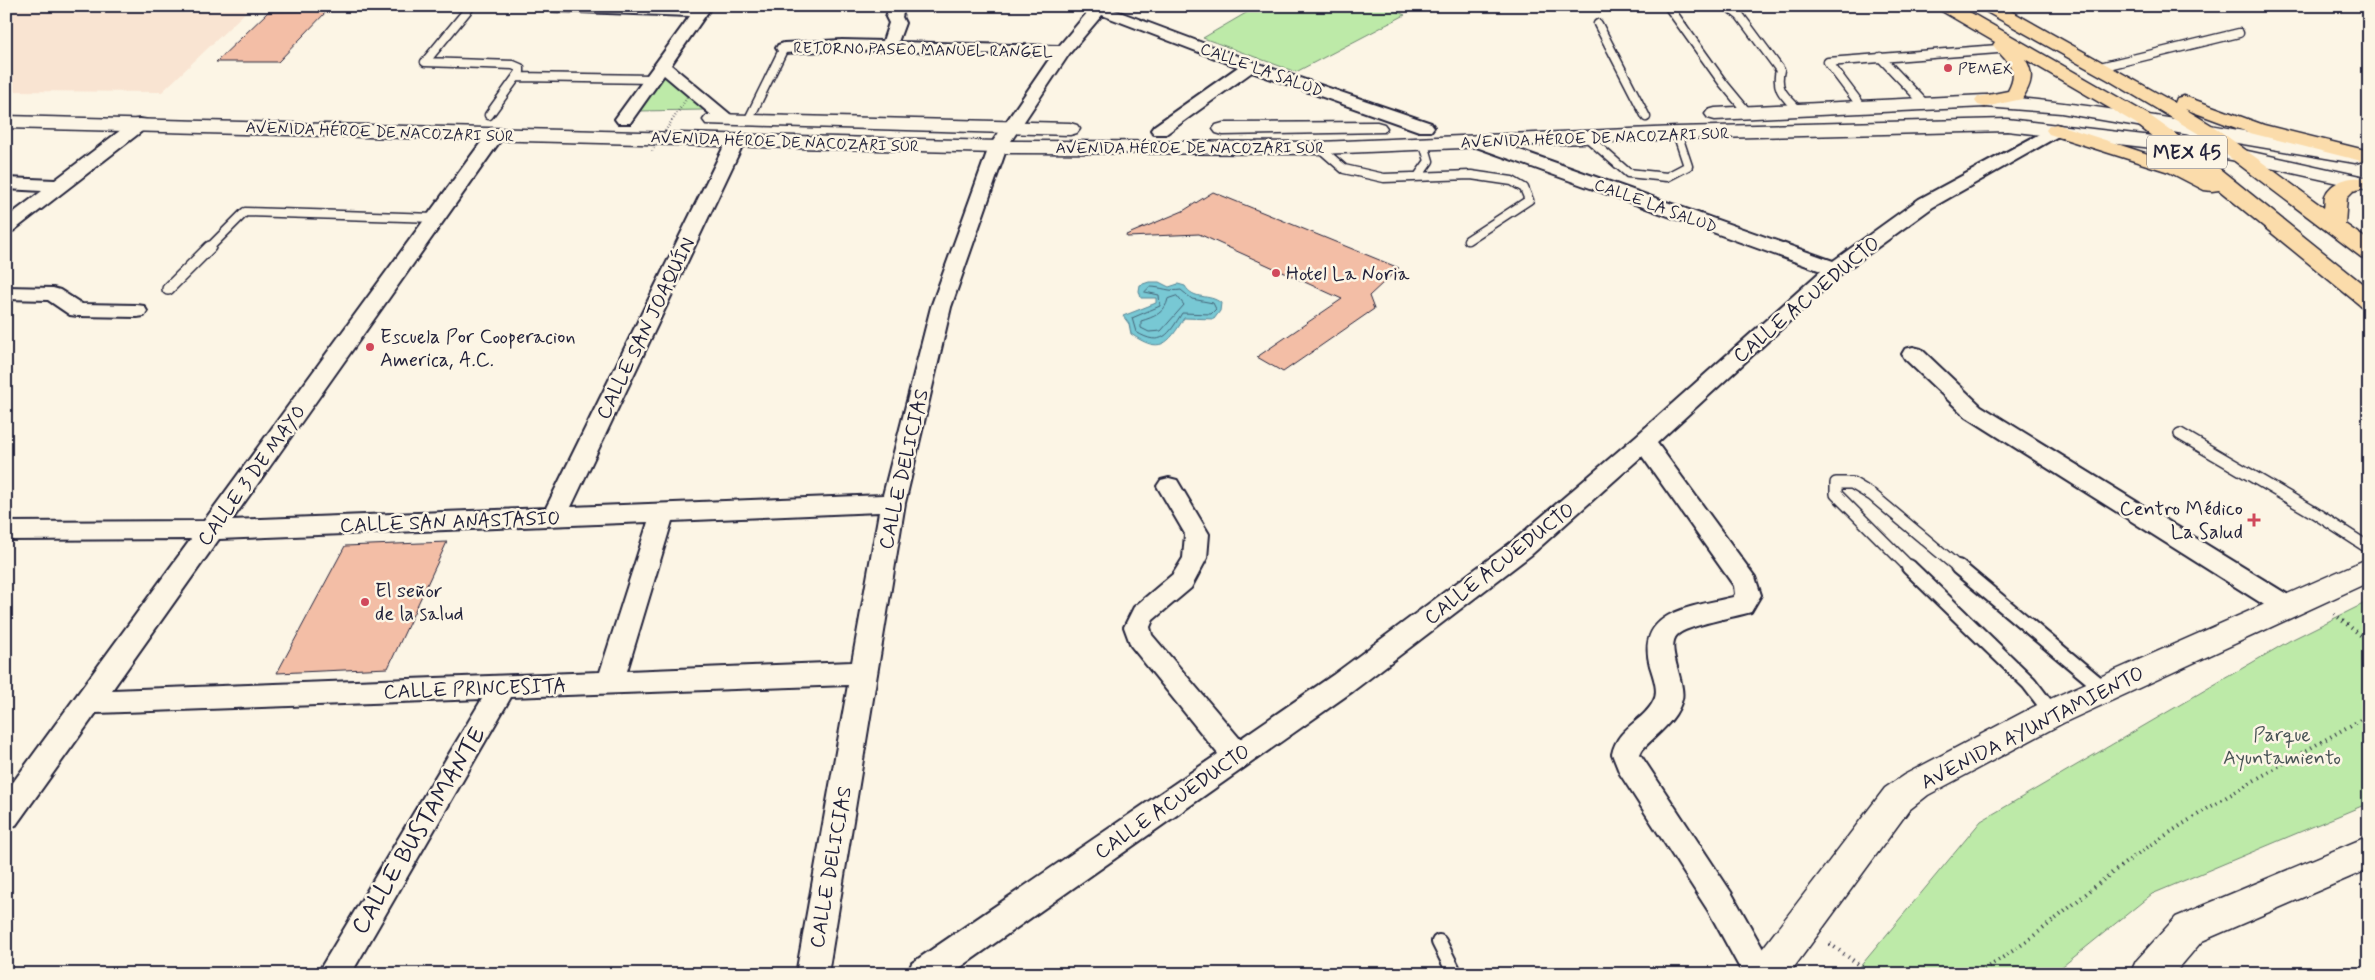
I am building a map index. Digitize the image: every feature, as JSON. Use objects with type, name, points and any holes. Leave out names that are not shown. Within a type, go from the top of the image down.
[{"type":"main road","name":"MEX 45","points":[[1946,6],[1987,30],[2011,48],[2142,119],[2178,145],[2369,301]]},
{"type":"main road","name":"MEX 45","points":[[1989,6],[2108,72],[2206,130],[2369,252]]},
{"type":"main road","points":[[1986,102],[2015,95],[2024,82],[2022,66],[2011,48]]},
{"type":"main road","points":[[2108,72],[2257,129],[2369,158]]},
{"type":"main road","name":"AVENIDA HÉROE DE NACOZARI SUR","points":[[690,120],[748,121],[1004,138],[1320,148],[1425,136],[1646,117],[1986,102],[2061,107],[2369,158]]},
{"type":"main road","points":[[6,103],[46,104]]},
{"type":"main road","name":"AVENIDA HÉROE DE NACOZARI SUR","points":[[6,122],[139,112],[490,120],[736,140],[1004,138],[1160,130],[1425,136],[1477,142],[1677,133],[2007,125],[2178,145],[2243,156],[2364,183]]},
{"type":"main road","points":[[2056,130],[2176,168],[2253,207]]},
{"type":"main road","points":[[2334,225],[2336,196],[2346,186],[2364,183]]},
{"type":"main road","name":"AVENIDA AYUNTAMIENTO","points":[[1766,974],[1897,799],[1936,772],[2103,688],[2369,569]]},
{"type":"main road","points":[[2149,974],[2189,929],[2369,852]]},
{"type":"street","points":[[552,6],[703,9]]},
{"type":"street","points":[[889,46],[897,24],[894,17],[898,6]]},
{"type":"street","name":"CALLE LA SALUD","points":[[1101,8],[1304,85],[1425,136]]},
{"type":"street","name":"CALLE DELICIAS","points":[[812,974],[862,673],[893,503],[941,308],[1004,138],[1063,51],[1101,8]]},
{"type":"street","points":[[624,119],[703,9]]},
{"type":"street","name":"RETORNO PASEO MANUEL RANGEL","points":[[784,48],[842,45],[1063,51]]},
{"type":"street","points":[[1160,130],[1250,66]]},
{"type":"street","points":[[658,73],[728,120]]},
{"type":"street","points":[[6,227],[60,186],[139,112]]},
{"type":"street","name":"CALLE 3 DE MAYO","points":[[6,816],[435,218],[490,120]]},
{"type":"street","name":"CALLE ACUEDUCTO","points":[[923,974],[1342,683],[1522,548],[1644,442],[1834,270],[1926,203],[2056,130]]},
{"type":"street","name":"CALLE SAN JOAQUÍN","points":[[554,517],[736,140]]},
{"type":"street","name":"CALLE LA SALUD","points":[[1477,142],[1834,270]]},
{"type":"street","points":[[6,183],[60,186]]},
{"type":"street","points":[[6,293],[53,294],[77,310],[137,311]]},
{"type":"street","points":[[1913,354],[1973,411],[2298,600]]},
{"type":"street","points":[[1644,442],[1746,584],[1748,595],[1742,604],[1670,626],[1661,639],[1659,650],[1669,679],[1669,700],[1661,716],[1629,744],[1626,753],[1630,765],[1720,902],[1762,974]]},
{"type":"street","points":[[1168,486],[1197,534],[1195,558],[1182,581],[1143,614],[1137,627],[1140,639],[1237,756]]},
{"type":"street","name":"CALLE SAN ANASTASIO","points":[[6,531],[211,530],[893,503]]},
{"type":"street","points":[[610,682],[663,512]]},
{"type":"street","name":"CALLE PRINCESITA","points":[[88,702],[862,673]]},
{"type":"street","name":"CALLE BUSTAMANTE","points":[[333,974],[503,686]]},
{"type":"lane","points":[[471,6],[425,58],[425,62],[513,65],[520,68],[517,77],[490,120]]},
{"type":"lane","points":[[1668,6],[1723,83],[1747,112]]},
{"type":"lane","points":[[1727,6],[1740,16],[1780,70],[1777,82],[1782,93],[1798,110]]},
{"type":"lane","points":[[1598,24],[1646,117]]},
{"type":"lane","points":[[2108,72],[2239,33]]},
{"type":"lane","points":[[748,121],[784,48]]},
{"type":"lane","points":[[1862,107],[1828,62],[2011,48]]},
{"type":"lane","points":[[1880,57],[1925,104]]},
{"type":"lane","points":[[517,77],[658,73]]},
{"type":"lane","points":[[1588,138],[1628,174],[1667,177],[1688,166],[1677,133]]},
{"type":"lane","points":[[1419,175],[1428,166],[1429,156],[1425,136]]},
{"type":"lane","points":[[1320,148],[1344,169],[1384,178],[1419,175],[1496,178],[1512,180],[1524,188],[1529,200],[1468,240]]},
{"type":"lane","points":[[168,290],[245,212],[435,218]]},
{"type":"lane","points":[[2180,434],[2315,513],[2369,548]]},
{"type":"lane","points":[[2052,713],[2029,683],[1852,511],[1836,494],[1836,484],[1852,483],[1872,495],[2103,688]]},
{"type":"lane","points":[[1438,942],[1455,974]]},
{"type":"path","points":[[652,151],[687,98]]},
{"type":"path","points":[[2298,600],[2369,642]]},
{"type":"path","points":[[1974,974],[2009,955],[2110,874],[2168,834],[2278,766],[2369,715]]},
{"type":"path","points":[[1802,924],[1872,974]]},
{"type":"shaded area","points":[[6,6],[252,6],[162,92],[6,91]]},
{"type":"green space","points":[[1258,6],[1385,6],[1405,15],[1296,72],[1203,38]]},
{"type":"green space","points":[[662,73],[704,110],[637,111]]},
{"type":"green space","name":"Parque Ayuntamiento","points":[[2369,601],[2369,803],[2152,894],[2053,974],[1854,974],[1981,821],[2289,641]]},
{"type":"water","points":[[1149,282],[1159,282],[1169,287],[1178,284],[1185,286],[1193,294],[1212,298],[1221,303],[1220,311],[1214,319],[1184,318],[1168,340],[1162,344],[1149,344],[1131,334],[1129,324],[1123,316],[1156,303],[1156,298],[1141,298],[1140,285]]},
{"type":"building","points":[[327,11],[278,62],[216,62],[268,12]]},
{"type":"building","points":[[1213,192],[1399,268],[1369,296],[1374,309],[1283,372],[1257,357],[1342,299],[1199,234],[1127,237],[1126,235],[1183,211]]},
{"type":"building","points":[[447,542],[388,668],[277,673],[345,546]]},
{"type":"place","name":"PEMEX","points":[[1948,68]]},
{"type":"place","name":"Hotel La Noria","points":[[1276,273]]},
{"type":"place","name":"Escuela Por Cooperacion America, A.C.","points":[[370,347]]},
{"type":"place","name":"Centro Médico La Salud","points":[[2254,520]]},
{"type":"place","name":"El señor de la salud","points":[[365,602]]}]
